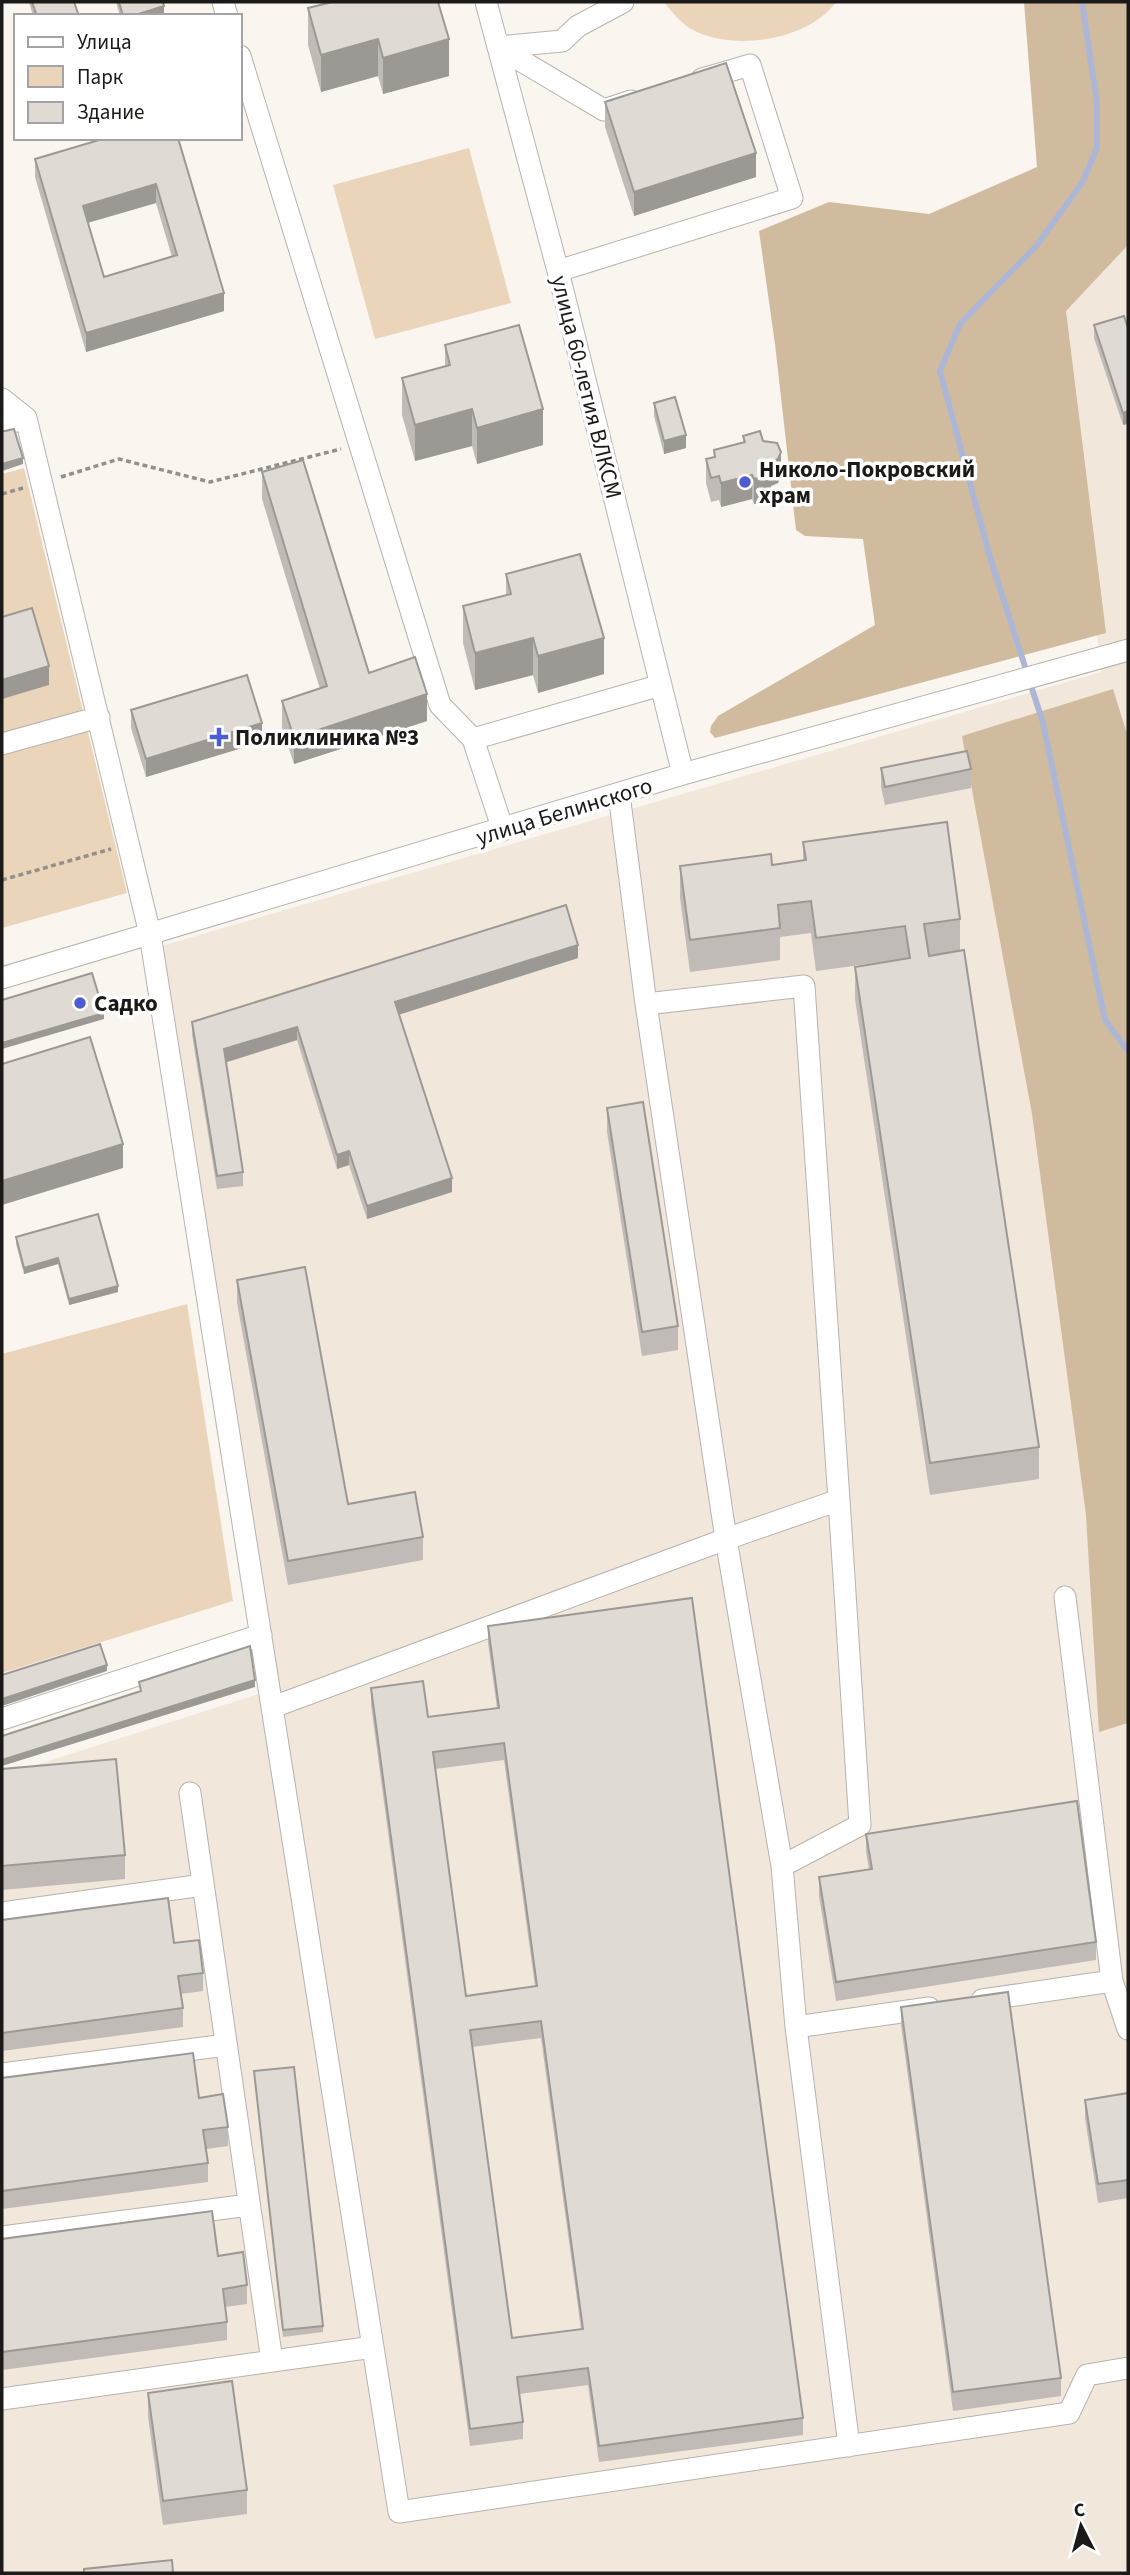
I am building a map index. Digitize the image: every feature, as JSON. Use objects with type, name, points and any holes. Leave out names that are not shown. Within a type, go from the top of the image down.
[{"type":"street","name":"улица 60-летия ВЛКСМ","points":[[486,2],[558,271],[684,774]]},
{"type":"street","points":[[498,47],[562,41],[578,26],[623,2]]},
{"type":"street","points":[[498,47],[604,110],[657,93]]},
{"type":"street","points":[[242,62],[362,444],[440,705],[474,739],[503,830]]},
{"type":"street","points":[[558,271],[792,198],[750,65],[684,85]]},
{"type":"street","points":[[2,399],[26,418],[150,934],[399,2512],[1069,2413],[1087,2375],[1128,2368]]},
{"type":"street","points":[[2,425],[26,418]]},
{"type":"street","name":"улица Белинского","points":[[2,978],[684,774],[1128,650]]},
{"type":"street","points":[[474,739],[661,685]]},
{"type":"street","points":[[2,744],[99,717]]},
{"type":"street","points":[[619,794],[646,1004],[726,1539],[782,1866],[796,2027],[849,2445]]},
{"type":"street","points":[[646,1004],[804,986],[860,1825],[782,1866]]},
{"type":"street","points":[[273,1707],[726,1539],[839,1500]]},
{"type":"street","points":[[1065,1597],[1112,1981],[1128,2029]]},
{"type":"street","points":[[2,1719],[261,1634]]},
{"type":"street","points":[[190,1793],[272,2361]]},
{"type":"street","points":[[2,1913],[203,1885]]},
{"type":"street","points":[[796,2027],[1112,1981]]},
{"type":"street","points":[[2,2074],[226,2045]]},
{"type":"street","points":[[2,2237],[249,2205]]},
{"type":"street","points":[[2,2399],[373,2347]]},
{"type":"path","points":[[2,494],[119,459],[210,482],[362,444]]},
{"type":"path","points":[[2,880],[130,843]]},
{"type":"shaded area","points":[[1024,2],[1128,2],[1128,245],[1066,311],[1106,633],[715,738],[710,732],[718,716],[875,625],[863,539],[805,536],[796,530],[759,231],[829,202],[929,214],[1037,167]]},
{"type":"shaded area","points":[[1031,2],[1128,2],[1128,2573],[2,2573],[2,1776],[274,1689],[155,948],[1101,672]]},
{"type":"shaded area","points":[[1113,689],[1128,737],[1128,1723],[1099,1732],[1086,1515],[1032,1114],[962,736]]},
{"type":"green space","points":[[664,2],[836,2],[807,26],[789,34],[748,41],[708,36],[691,29]]},
{"type":"green space","points":[[469,148],[511,303],[375,339],[333,185]]},
{"type":"green space","points":[[24,468],[127,893],[2,928],[2,474]]},
{"type":"green space","points":[[187,1304],[233,1601],[2,1673],[2,1354]]},
{"type":"building","points":[[32,2],[74,2],[78,14],[36,14]]},
{"type":"building","points":[[119,2],[163,2],[164,6],[138,14],[122,14]]},
{"type":"building","points":[[332,2],[438,2],[449,39],[383,58],[378,39],[321,55],[308,8]]},
{"type":"building","points":[[726,63],[756,153],[634,192],[605,102]]},
{"type":"building","points":[[99,140],[179,140],[224,293],[86,333],[35,159]],"holes":[[[156,184],[177,255],[104,277],[83,206]]]},
{"type":"building","points":[[1124,316],[1128,328],[1128,411],[1123,413],[1094,325]]},
{"type":"building","points":[[519,325],[543,409],[477,428],[472,409],[415,425],[402,378],[450,365],[445,345]]},
{"type":"building","points":[[675,397],[686,435],[664,441],[654,403]]},
{"type":"building","points":[[14,429],[23,458],[2,464],[2,431]]},
{"type":"building","points":[[760,431],[763,441],[777,443],[781,452],[778,459],[768,463],[771,475],[754,479],[752,475],[721,483],[719,476],[711,478],[706,459],[715,457],[714,450],[745,442],[743,436]]},
{"type":"building","points":[[303,460],[369,673],[415,657],[427,694],[294,738],[282,701],[327,686],[262,472]]},
{"type":"building","points":[[580,554],[604,638],[538,656],[533,638],[475,653],[463,606],[511,594],[506,574]]},
{"type":"building","points":[[32,608],[49,666],[2,680],[2,617]]},
{"type":"building","points":[[247,675],[262,723],[146,759],[131,710]]},
{"type":"building","points":[[967,751],[971,769],[885,787],[881,768]]},
{"type":"building","points":[[947,822],[960,919],[924,924],[929,956],[964,950],[1039,1447],[930,1463],[855,967],[910,958],[905,926],[816,938],[811,901],[778,905],[780,928],[690,940],[680,866],[771,854],[772,865],[806,860],[803,842]]},
{"type":"building","points":[[566,905],[578,945],[395,1002],[452,1178],[367,1206],[349,1151],[337,1155],[297,1027],[224,1049],[243,1172],[217,1176],[192,1022]]},
{"type":"building","points":[[92,973],[104,1013],[2,1043],[2,1000]]},
{"type":"building","points":[[90,1037],[123,1144],[2,1181],[2,1064]]},
{"type":"building","points":[[643,1102],[678,1326],[642,1332],[607,1108]]},
{"type":"building","points":[[98,1214],[118,1286],[69,1299],[58,1258],[24,1268],[16,1237]]},
{"type":"building","points":[[305,1267],[348,1504],[415,1492],[423,1537],[288,1561],[237,1280]]},
{"type":"building","points":[[692,1598],[803,2418],[599,2446],[588,2368],[517,2377],[523,2422],[470,2429],[371,1688],[423,1681],[428,1717],[499,1708],[488,1626]],"holes":[[[504,1743],[537,1986],[466,1996],[433,1752]],[[541,2021],[583,2329],[512,2338],[470,2030]]]},
{"type":"building","points":[[100,1644],[107,1665],[2,1699],[2,1675]]},
{"type":"building","points":[[250,1646],[255,1680],[2,1760],[2,1736],[141,1691],[139,1682]]},
{"type":"building","points":[[116,1759],[125,1855],[2,1866],[2,1769]]},
{"type":"building","points":[[1077,1801],[1096,1942],[836,1982],[819,1877],[872,1869],[866,1834]]},
{"type":"building","points":[[168,1898],[174,1943],[199,1940],[203,1973],[178,1976],[183,2008],[2,2033],[2,1920]]},
{"type":"building","points":[[1008,1992],[1061,2378],[953,2392],[901,2007]]},
{"type":"building","points":[[193,2053],[199,2098],[223,2094],[228,2127],[203,2130],[208,2163],[2,2191],[2,2078]]},
{"type":"building","points":[[294,2067],[323,2326],[283,2330],[254,2071]]},
{"type":"building","points":[[1128,2093],[1128,2180],[1098,2184],[1085,2100]]},
{"type":"building","points":[[212,2211],[218,2256],[243,2252],[247,2285],[223,2289],[227,2322],[2,2352],[2,2239]]},
{"type":"building","points":[[232,2381],[247,2490],[163,2501],[148,2393]]},
{"type":"building","points":[[172,2560],[173,2573],[84,2573],[84,2569]]},
{"type":"waterway","points":[[1082,2],[1097,103],[1097,148],[1082,183],[1037,245],[960,324],[940,371],[989,554],[1043,723],[1105,1020],[1128,1051]]},
{"type":"place","name":"Николо-Покровский храм","points":[[745,482]]},
{"type":"place","name":"Поликлиника №3","points":[[219,737]]},
{"type":"place","name":"Садко","points":[[80,1003]]}]
